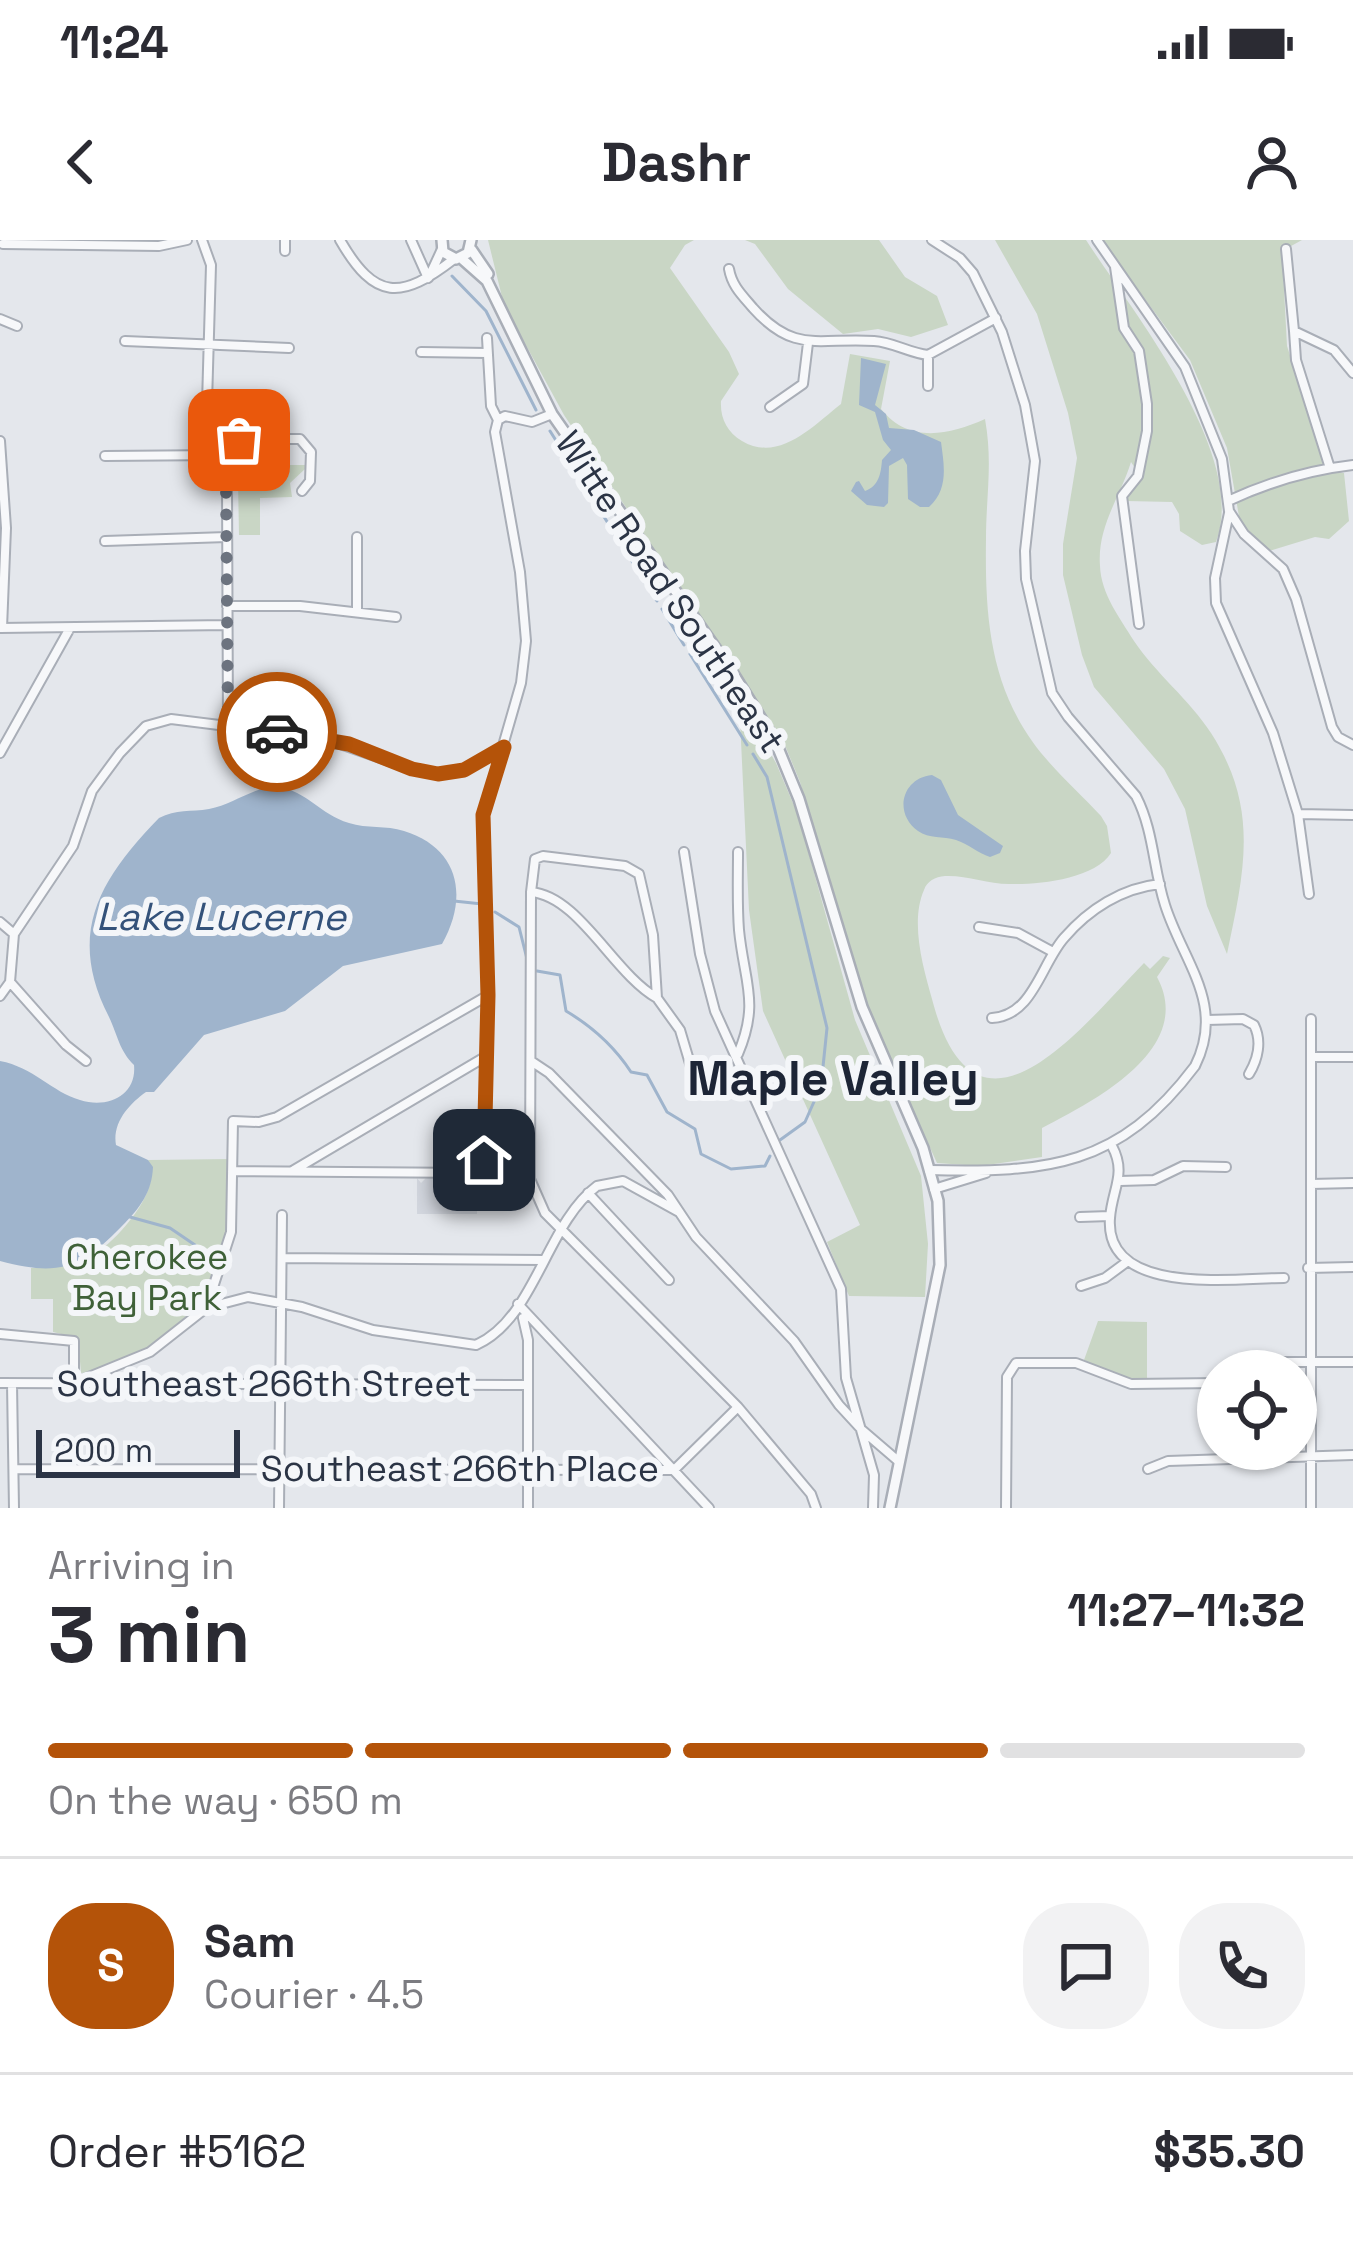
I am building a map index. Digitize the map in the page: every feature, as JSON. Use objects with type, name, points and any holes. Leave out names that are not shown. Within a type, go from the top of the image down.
[{"type":"street","points":[[0,256],[3,242],[159,247],[187,240]]},
{"type":"street","points":[[202,240],[211,265],[207,403],[226,486],[228,726]]},
{"type":"street","points":[[340,240],[355,266],[378,286],[404,288],[457,259]]},
{"type":"street","points":[[411,240],[428,278]]},
{"type":"street","points":[[929,1170],[993,1171],[1058,1164],[1112,1146],[1195,1066],[1207,1020],[1205,996],[1170,920],[1148,824],[1136,796],[1059,706],[1046,674],[1025,565],[1035,461],[1032,432],[996,318],[966,263],[932,240]]},
{"type":"street","points":[[1097,240],[1185,367],[1222,459],[1229,506],[1215,578],[1216,603],[1265,712],[1298,814],[1309,894]]},
{"type":"street","name":"Witte Road Southeast","points":[[457,259],[471,244],[490,277],[498,305]]},
{"type":"street","points":[[428,278],[442,245]]},
{"type":"street","name":"Witte Road Southeast","points":[[442,245],[487,281],[552,415],[732,672],[776,743],[799,799],[862,1007],[910,1111],[940,1221],[938,1281],[890,1508]]},
{"type":"street","points":[[1286,249],[1296,360],[1329,465]]},
{"type":"street","points":[[1114,265],[1124,328],[1139,351],[1147,404],[1138,476],[1122,496],[1139,624]]},
{"type":"street","points":[[729,269],[734,286],[769,326],[808,343],[881,341],[928,355],[996,318]]},
{"type":"street","points":[[0,319],[17,326]]},
{"type":"street","points":[[1294,331],[1334,350],[1353,373]]},
{"type":"street","points":[[232,1171],[474,1173],[484,1160],[488,995],[483,815],[521,682],[526,641],[520,572],[495,432],[498,420],[491,406],[487,338]]},
{"type":"street","points":[[125,341],[289,348]]},
{"type":"street","points":[[770,406],[803,384],[808,343]]},
{"type":"street","points":[[421,352],[488,352]]},
{"type":"street","points":[[928,355],[928,386]]},
{"type":"street","points":[[498,420],[506,416],[538,421],[552,415]]},
{"type":"street","points":[[105,456],[220,453],[250,438],[296,438],[306,442],[311,452],[310,482],[302,491]]},
{"type":"street","points":[[0,441],[6,528],[1,628],[227,625]]},
{"type":"street","points":[[1229,506],[1272,482],[1329,465],[1353,465]]},
{"type":"street","points":[[1229,506],[1244,534],[1283,569],[1332,727],[1350,744]]},
{"type":"street","points":[[105,542],[227,537]]},
{"type":"street","points":[[357,537],[357,611]]},
{"type":"street","points":[[227,606],[300,606],[396,617]]},
{"type":"street","points":[[0,753],[70,627]]},
{"type":"street","points":[[0,996],[10,982],[14,934],[73,846],[92,791],[138,732],[152,723],[171,719],[334,740],[438,774],[464,770],[504,747]]},
{"type":"street","points":[[1298,814],[1353,814]]},
{"type":"street","points":[[685,852],[715,1011],[837,1276],[843,1303],[846,1378],[874,1475],[873,1508]]},
{"type":"street","points":[[737,1056],[750,1027],[751,1010],[740,934],[738,852]]},
{"type":"street","points":[[657,998],[643,882],[636,870],[544,856],[535,859],[531,892],[533,1190],[540,1206],[561,1229],[738,1407],[811,1494],[816,1508]]},
{"type":"street","points":[[992,1018],[1019,1008],[1053,952],[1076,925],[1113,898],[1160,884]]},
{"type":"street","points":[[531,892],[548,896],[585,926],[620,967],[657,998],[680,1030],[694,1077]]},
{"type":"street","points":[[0,922],[14,934]]},
{"type":"street","points":[[979,927],[1018,933],[1053,952]]},
{"type":"street","points":[[10,982],[86,1061]]},
{"type":"street","points":[[206,1308],[231,1232],[233,1121],[277,1117],[488,995]]},
{"type":"street","points":[[1207,1020],[1243,1019],[1254,1024],[1258,1058],[1249,1074]]},
{"type":"street","points":[[1310,1350],[1311,1019]]},
{"type":"street","points":[[293,1171],[485,1057]]},
{"type":"street","points":[[1312,1057],[1353,1057]]},
{"type":"street","points":[[531,1061],[549,1072],[668,1195],[696,1237],[794,1342],[862,1430],[897,1460]]},
{"type":"street","points":[[1112,1146],[1121,1164],[1110,1216],[1112,1234],[1127,1262],[1149,1274],[1169,1277],[1284,1278]]},
{"type":"street","points":[[1120,1181],[1154,1180],[1183,1166],[1226,1167]]},
{"type":"street","points":[[934,1189],[993,1171]]},
{"type":"street","points":[[0,1334],[74,1341],[74,1383],[150,1352],[206,1308],[248,1297],[281,1301],[373,1330],[468,1345],[495,1334],[561,1229],[588,1193],[604,1182],[622,1181],[679,1212]]},
{"type":"street","points":[[1311,1184],[1353,1184]]},
{"type":"street","points":[[588,1193],[669,1280]]},
{"type":"street","points":[[279,1508],[282,1215]]},
{"type":"street","points":[[1081,1217],[1110,1216]]},
{"type":"street","points":[[281,1258],[544,1260]]},
{"type":"street","points":[[1081,1286],[1127,1262]]},
{"type":"street","points":[[1308,1268],[1353,1267]]},
{"type":"street","points":[[518,1304],[528,1340],[527,1508]]},
{"type":"street","points":[[518,1304],[710,1508]]},
{"type":"street","points":[[1006,1508],[1007,1377],[1012,1366],[1069,1362],[1131,1384],[1197,1383]]},
{"type":"street","points":[[1317,1362],[1353,1362]]},
{"type":"street","name":"Southeast 266th Street","points":[[0,1383],[528,1385]]},
{"type":"street","points":[[12,1383],[14,1508]]},
{"type":"street","name":"Southeast 266th Place","points":[[14,1469],[674,1470],[738,1407]]},
{"type":"street","points":[[1317,1456],[1353,1455]]},
{"type":"street","points":[[1148,1469],[1168,1461],[1197,1460]]},
{"type":"street","points":[[1309,1470],[1310,1508]]},
{"type":"shaded area","points":[[417,1178],[421,1183],[426,1178],[477,1178],[477,1214],[417,1214]]},
{"type":"green space","points":[[488,240],[694,240],[670,268],[729,352],[739,374],[721,401],[726,424],[742,441],[756,447],[795,439],[841,404],[850,354],[890,361],[881,409],[904,428],[944,432],[985,419],[987,593],[998,670],[1032,741],[1101,816],[1111,853],[1092,869],[1050,881],[1001,884],[945,876],[929,882],[920,903],[918,930],[932,999],[951,1048],[974,1073],[1001,1078],[1030,1068],[1060,1048],[1144,963],[1150,969],[1163,956],[1170,958],[1157,977],[1165,1003],[1163,1027],[1151,1049],[1112,1087],[1042,1128],[1042,1157],[980,1166],[937,1163],[865,1005],[800,782],[784,743],[564,415],[504,305]]},
{"type":"green space","points":[[745,240],[879,240],[905,277],[937,296],[948,325],[911,337],[878,329],[843,334],[788,289],[755,244]]},
{"type":"green space","points":[[995,240],[1086,240],[1181,385],[1216,468],[1222,507],[1216,542],[1202,545],[1180,531],[1172,502],[1126,501],[1141,477],[1131,462],[1106,525],[1100,566],[1117,615],[1211,733],[1237,788],[1244,841],[1227,954],[1207,906],[1185,809],[1164,769],[1094,687],[1082,655],[1063,575],[1063,544],[1077,458],[1068,413],[1037,314]]},
{"type":"green space","points":[[1101,240],[1302,240],[1282,251],[1287,346],[1327,470],[1344,473],[1349,521],[1329,539],[1315,537],[1269,551],[1240,522],[1227,448],[1190,360]]},
{"type":"green space","points":[[273,465],[305,465],[305,469],[290,483],[292,497],[260,498],[260,535],[239,535],[238,480],[273,480]]},
{"type":"green space","points":[[739,699],[776,763],[798,815],[855,1020],[921,1176],[928,1244],[925,1297],[849,1296],[827,1242],[860,1225],[763,1011],[749,910]]},
{"type":"green space","name":"Cherokee Bay Park","points":[[230,1159],[229,1235],[210,1284],[175,1327],[153,1345],[106,1369],[81,1373],[78,1338],[53,1332],[53,1299],[31,1299],[31,1268],[81,1261],[116,1236],[145,1198],[150,1184],[148,1160]]},
{"type":"green space","points":[[1098,1321],[1147,1322],[1147,1379],[1125,1378],[1084,1360]]},
{"type":"water","points":[[861,358],[886,364],[875,405],[886,414],[889,428],[914,430],[941,442],[942,485],[929,507],[908,499],[903,458],[889,466],[884,507],[867,505],[851,491],[859,481],[865,491],[873,486],[891,450],[875,412],[859,405]]},
{"type":"water","points":[[932,775],[941,780],[958,815],[1003,846],[1000,853],[990,857],[956,840],[922,834],[910,824],[904,797],[914,782]]},
{"type":"water","name":"Lake Lucerne","points":[[275,786],[297,793],[339,819],[404,831],[437,849],[454,876],[456,892],[442,944],[343,966],[285,1011],[204,1035],[154,1092],[140,1097],[119,1122],[116,1145],[153,1167],[147,1192],[128,1219],[94,1251],[68,1265],[39,1268],[0,1261],[0,1061],[80,1100],[101,1103],[126,1092],[134,1065],[96,987],[90,959],[90,933],[106,886],[159,818],[217,807]]},
{"type":"waterway","points":[[452,276],[486,311],[536,410]]},
{"type":"waterway","points":[[550,431],[657,601]]},
{"type":"waterway","points":[[662,609],[684,645]]},
{"type":"waterway","points":[[690,654],[747,745]]},
{"type":"waterway","points":[[753,754],[767,777],[827,1028],[821,1086],[805,1122],[780,1140]]},
{"type":"waterway","points":[[454,901],[482,904]]},
{"type":"waterway","points":[[495,912],[519,927],[527,959]]},
{"type":"waterway","points":[[537,971],[560,975],[566,1011],[602,1038],[631,1072],[647,1075],[667,1112],[695,1129],[701,1154],[731,1169],[765,1166],[770,1156]]},
{"type":"waterway","points":[[130,1217],[170,1228],[195,1245]]},
{"type":"way so far","points":[[239,440],[220,450],[226,486],[228,726],[277,732]]},
{"type":"district","name":"Maple Valley","points":[[833,1078]]},
{"type":"route","points":[[277,732],[349,744],[438,774],[464,770],[504,747],[483,815],[488,995],[484,1160]]}]
